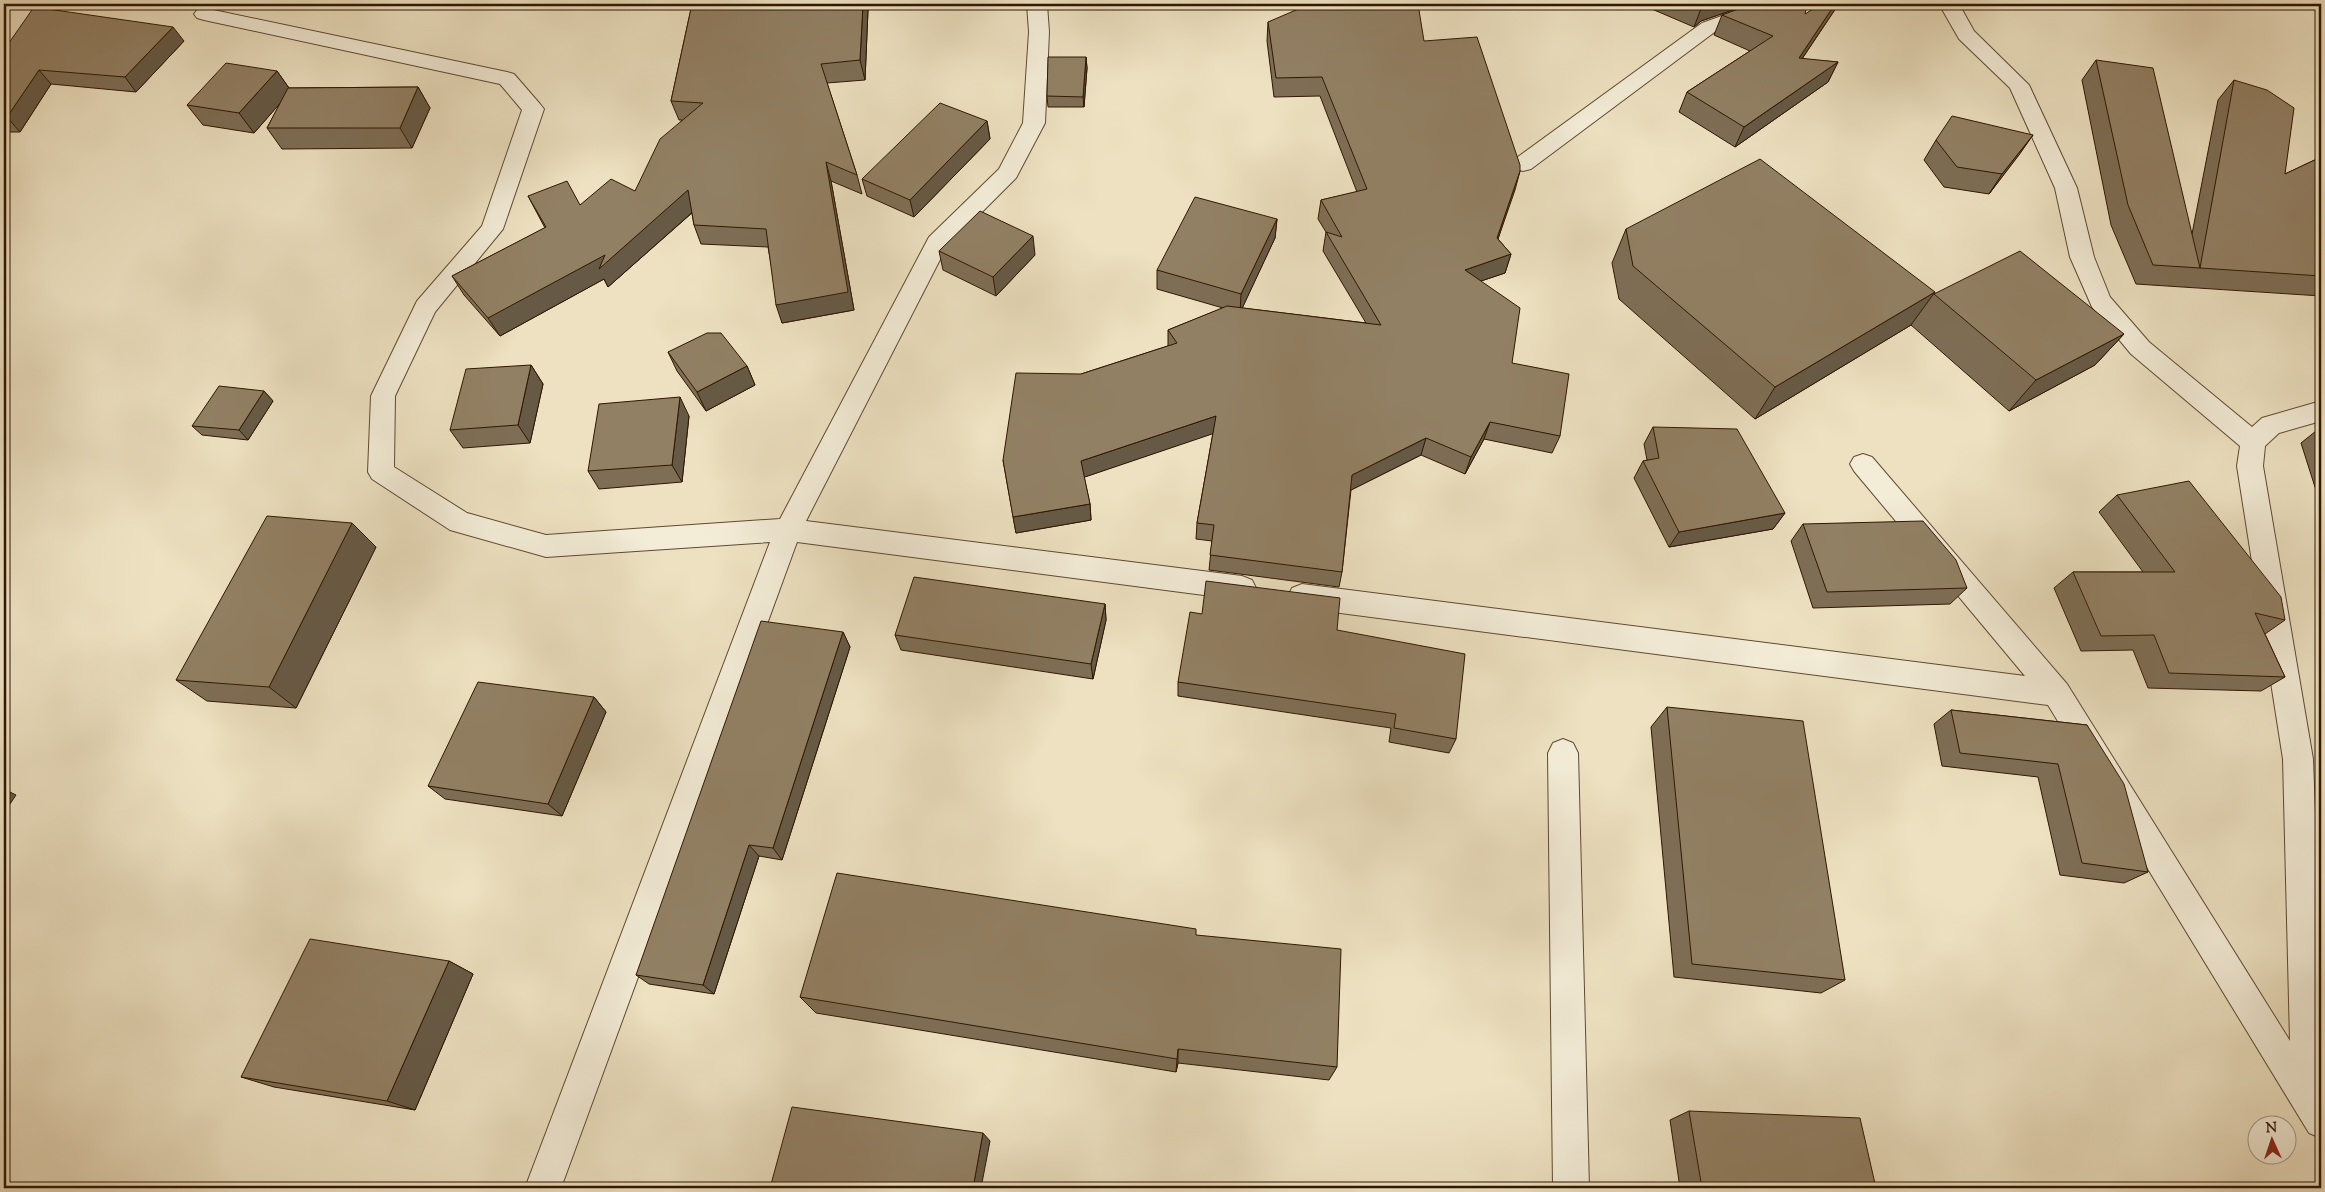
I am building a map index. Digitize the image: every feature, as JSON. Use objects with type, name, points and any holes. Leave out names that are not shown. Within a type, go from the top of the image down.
[{"type":"street","points":[[543,1188],[788,530],[937,243],[1008,173],[1034,123],[1039,32],[1037,4]]},
{"type":"street","points":[[1523,164],[1709,27],[1774,4]]},
{"type":"street","points":[[1949,4],[1966,35],[2019,85],[2066,188],[2082,257],[2100,301],[2140,348],[2253,442]]},
{"type":"street","points":[[204,14],[507,79],[533,109],[492,228],[424,307],[383,396],[381,472],[459,522],[546,546],[788,530],[2057,693]]},
{"type":"street","points":[[2315,1111],[2310,763],[2250,466],[2253,442],[2271,425],[2321,411]]},
{"type":"street","points":[[1862,464],[2057,693],[2315,1111]]},
{"type":"street","points":[[1563,753],[1571,1188]]},
{"type":"building","points":[[692,4],[863,4],[860,60],[821,64],[857,175],[826,162],[848,292],[776,305],[766,229],[694,225],[688,190],[599,269],[605,255],[488,318],[452,276],[546,227],[528,196],[567,181],[580,205],[611,179],[635,191],[660,139],[703,103],[671,101]]},
{"type":"building","points":[[1310,4],[1418,4],[1424,41],[1477,37],[1520,165],[1520,171],[1497,238],[1511,254],[1465,270],[1520,308],[1512,363],[1569,374],[1560,436],[1490,422],[1471,457],[1426,438],[1352,475],[1342,572],[1210,555],[1214,525],[1197,523],[1216,416],[1081,461],[1090,504],[1013,517],[1003,460],[1016,373],[1081,374],[1177,343],[1168,330],[1227,306],[1381,325],[1326,232],[1342,237],[1321,200],[1367,189],[1322,77],[1276,78],[1268,22]]},
{"type":"building","points":[[1752,4],[1807,4],[1805,14],[1821,4],[1835,4],[1799,58],[1838,62],[1744,127],[1687,92],[1773,36],[1722,15]]},
{"type":"building","points":[[34,7],[173,27],[125,77],[39,70],[7,117],[4,117],[4,50]]},
{"type":"building","points":[[1048,57],[1086,57],[1083,97],[1047,96]]},
{"type":"building","points":[[2096,60],[2153,68],[2200,268],[2153,265],[2128,205]]},
{"type":"building","points":[[226,63],[277,71],[239,113],[187,105]]},
{"type":"building","points":[[2234,80],[2267,90],[2294,108],[2285,174],[2321,157],[2321,276],[2200,268]]},
{"type":"building","points":[[418,87],[400,128],[267,128],[288,88]]},
{"type":"building","points":[[940,103],[987,121],[910,200],[862,179]]},
{"type":"building","points":[[1952,116],[2033,135],[2002,174],[1957,167],[1936,140]]},
{"type":"building","points":[[1760,159],[1935,292],[1775,387],[1633,266],[1626,229]]},
{"type":"building","points":[[1195,197],[1277,219],[1241,294],[1157,270]]},
{"type":"building","points":[[980,211],[1033,236],[993,277],[939,251]]},
{"type":"building","points":[[2020,251],[2124,334],[2036,380],[1934,294]]},
{"type":"building","points":[[707,333],[721,333],[747,366],[697,392],[668,352]]},
{"type":"building","points":[[531,365],[518,425],[450,430],[466,369]]},
{"type":"building","points":[[219,386],[264,391],[239,430],[192,426]]},
{"type":"building","points":[[680,397],[672,465],[588,471],[599,404]]},
{"type":"building","points":[[1653,427],[1737,429],[1785,513],[1679,532],[1643,461],[1659,458]]},
{"type":"building","points":[[2189,481],[2281,597],[2285,620],[2255,613],[2285,677],[2169,673],[2154,635],[2101,636],[2073,572],[2175,572],[2117,495]]},
{"type":"building","points":[[267,516],[352,523],[269,687],[176,680]]},
{"type":"building","points":[[1923,521],[1956,560],[1967,588],[1827,592],[1803,524]]},
{"type":"building","points":[[914,577],[1105,604],[1091,664],[895,635]]},
{"type":"building","points":[[1206,581],[1340,598],[1337,630],[1465,654],[1456,739],[1394,728],[1396,714],[1178,682],[1190,612],[1202,614]]},
{"type":"building","points":[[761,621],[843,632],[773,848],[749,845],[703,985],[636,975]]},
{"type":"building","points":[[478,682],[594,697],[548,804],[428,786]]},
{"type":"building","points":[[1667,707],[1803,721],[1845,980],[1692,964]]},
{"type":"building","points":[[1951,710],[2087,725],[2124,784],[2148,872],[2082,863],[2058,764],[1960,753]]},
{"type":"building","points":[[837,873],[1196,929],[1196,935],[1341,949],[1337,1067],[1178,1049],[1177,1059],[800,997]]},
{"type":"building","points":[[310,939],[449,961],[387,1101],[241,1077]]},
{"type":"building","points":[[792,1107],[983,1133],[973,1188],[770,1188]]},
{"type":"building","points":[[1689,1111],[1860,1118],[1876,1188],[1702,1188]]}]
